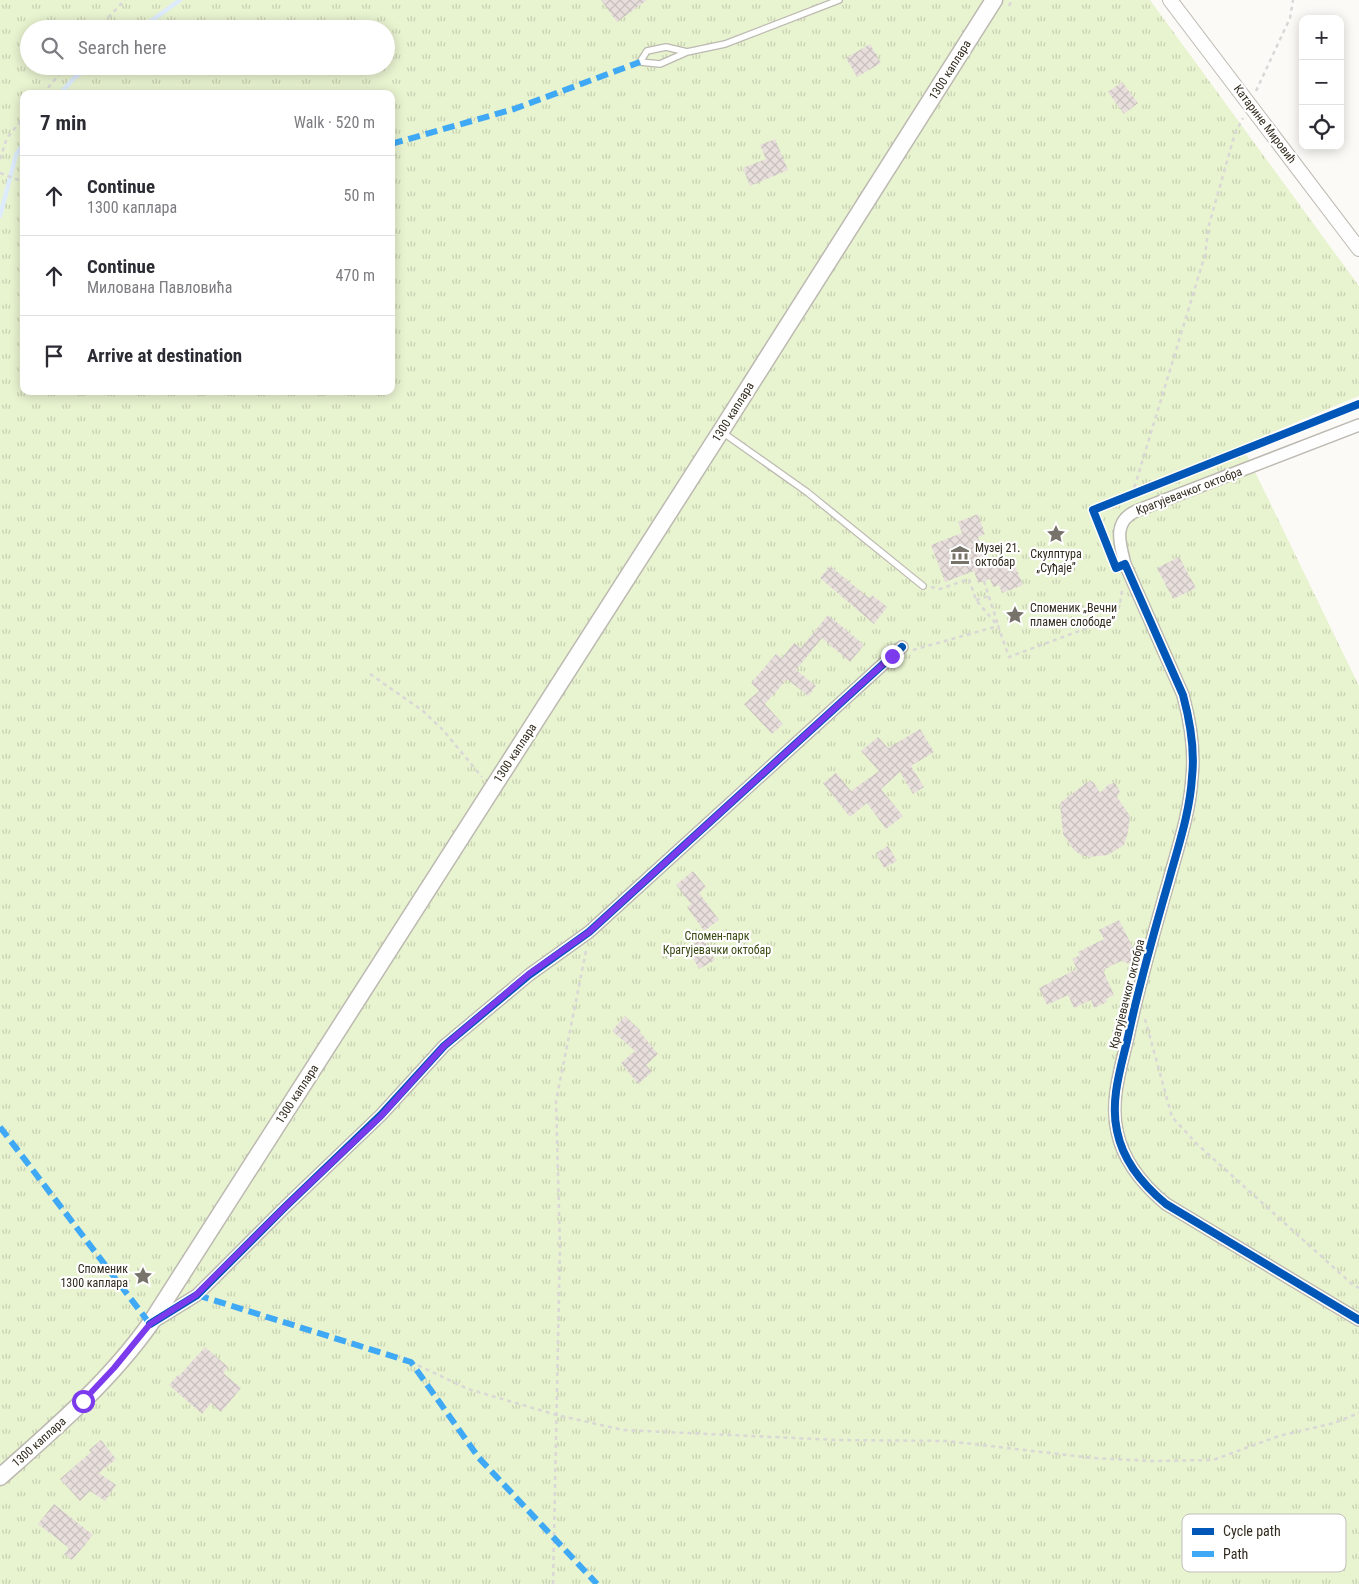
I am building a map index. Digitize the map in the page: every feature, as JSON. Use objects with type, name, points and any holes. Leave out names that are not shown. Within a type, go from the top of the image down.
[{"type":"main road","name":"1300 каплара","points":[[0,1477],[83,1401],[114,1368],[150,1324],[994,0]]},
{"type":"street","name":"Катарине Мировић","points":[[1170,0],[1359,249]]},
{"type":"street","name":"Крагујевачког октобра","points":[[1359,425],[1131,513],[1123,520],[1120,527],[1120,542],[1125,564],[1183,695],[1188,712],[1192,747],[1192,778],[1180,839],[1136,997],[1116,1094],[1116,1130],[1120,1143],[1141,1181],[1159,1198],[1359,1320]]},
{"type":"street","points":[[150,1324],[196,1295],[381,1116],[444,1046],[529,974],[589,932],[902,647]]},
{"type":"lane","points":[[687,52],[666,47],[647,51],[640,62],[660,64],[687,52],[726,44],[839,0]]},
{"type":"lane","points":[[721,431],[807,492],[923,586]]},
{"type":"path","points":[[106,20],[125,0]]},
{"type":"path","points":[[1132,495],[1205,255],[1209,225],[1235,133],[1290,18],[1294,0]]},
{"type":"path","points":[[46,90],[59,75]]},
{"type":"path","points":[[0,159],[7,138],[20,122]]},
{"type":"path","points":[[0,173],[20,180]]},
{"type":"path","points":[[1109,551],[1093,510],[1359,404]]},
{"type":"path","points":[[923,586],[940,589],[969,579],[976,600],[998,626]]},
{"type":"path","points":[[984,581],[1009,658],[1106,621],[1115,614],[1120,604],[1121,585]]},
{"type":"path","points":[[976,600],[989,596]]},
{"type":"path","points":[[892,656],[998,626]]},
{"type":"path","points":[[370,674],[423,711],[444,730],[491,790]]},
{"type":"path","points":[[553,1584],[560,1247],[556,1101],[589,932]]},
{"type":"path","points":[[1143,1012],[1172,1117],[1197,1144],[1352,1284],[1359,1288]]},
{"type":"path","points":[[411,1362],[468,1389],[557,1415],[623,1430],[837,1440],[947,1441],[1093,1458],[1152,1461],[1213,1460],[1279,1436],[1334,1423],[1359,1413]]},
{"type":"green space","name":"Спомен-парк Крагујевачки октобар","points":[[0,0],[1150,0],[1359,286],[1359,396],[1242,445],[1359,686],[1359,1584],[0,1584]]},
{"type":"building","points":[[601,0],[647,0],[617,22]]},
{"type":"building","points":[[870,44],[881,63],[857,77],[846,58]]},
{"type":"building","points":[[1122,82],[1138,103],[1124,114],[1108,92]]},
{"type":"building","points":[[775,139],[788,170],[750,186],[743,168],[766,159],[760,145]]},
{"type":"building","name":"Музеј 21. октобар","points":[[978,514],[985,534],[978,537],[986,559],[993,556],[995,563],[1002,560],[1004,567],[1014,563],[1023,585],[1002,593],[999,585],[993,587],[990,579],[978,583],[974,571],[945,582],[931,545],[962,533],[958,522]]},
{"type":"building","points":[[1179,557],[1196,588],[1173,599],[1157,568]]},
{"type":"building","points":[[830,566],[869,598],[872,595],[887,607],[874,624],[820,578]]},
{"type":"building","points":[[828,615],[864,645],[850,662],[822,638],[796,670],[816,686],[808,696],[787,679],[765,704],[783,724],[772,734],[744,704],[759,691],[751,683],[776,654],[782,658],[794,643],[801,648]]},
{"type":"building","points":[[920,729],[934,752],[911,766],[924,787],[913,794],[900,772],[881,789],[903,816],[886,829],[867,803],[850,817],[823,783],[836,773],[851,791],[879,771],[861,751],[878,737],[888,748]]},
{"type":"building","points":[[1091,781],[1100,793],[1109,784],[1115,783],[1120,792],[1117,797],[1130,816],[1124,845],[1108,855],[1089,857],[1081,855],[1074,850],[1063,834],[1060,803]]},
{"type":"building","points":[[888,846],[897,861],[884,868],[876,853]]},
{"type":"building","points":[[693,871],[706,887],[699,893],[719,920],[704,931],[687,907],[691,904],[676,885]]},
{"type":"building","points":[[1119,920],[1136,954],[1133,965],[1121,961],[1103,970],[1114,995],[1106,999],[1107,1002],[1094,1008],[1091,1000],[1074,1008],[1068,995],[1047,1005],[1039,988],[1077,969],[1072,959],[1080,955],[1078,952],[1104,939],[1099,930]]},
{"type":"building","points":[[703,938],[715,960],[699,969],[687,947]]},
{"type":"building","points":[[625,1016],[640,1030],[658,1054],[646,1065],[652,1072],[638,1084],[621,1063],[635,1051],[612,1031]]},
{"type":"building","points":[[205,1347],[228,1367],[223,1373],[241,1388],[221,1412],[211,1403],[202,1414],[169,1385]]},
{"type":"building","points":[[101,1440],[116,1459],[99,1473],[116,1485],[105,1501],[90,1491],[80,1501],[60,1479],[91,1452],[89,1450]]},
{"type":"building","points":[[54,1504],[93,1535],[72,1560],[64,1554],[69,1548],[38,1524]]},
{"type":"waterway","points":[[152,20],[180,0]]},
{"type":"waterway","points":[[64,90],[78,75]]},
{"type":"waterway","points":[[0,216],[16,155],[20,149]]},
{"type":"marked path","points":[[395,143],[514,109],[640,62]]},
{"type":"marked path","points":[[0,1127],[150,1324]]},
{"type":"marked path","points":[[197,1295],[411,1362],[479,1458],[597,1584]]},
{"type":"cycle path","points":[[1359,404],[1093,510],[1116,568],[1125,564],[1183,695],[1190,725],[1193,756],[1191,790],[1180,842],[1152,939],[1117,1084],[1115,1119],[1120,1142],[1135,1172],[1149,1189],[1166,1204],[1359,1320]]},
{"type":"cycle path","points":[[150,1324],[197,1295],[381,1115],[444,1046],[529,975],[589,932],[902,647]]},
{"type":"place","name":"Скулптура „Суђаје”","points":[[1056,534]]},
{"type":"place","name":"Музеј 21. октобар","points":[[960,555]]},
{"type":"place","name":"Споменик „Вечни пламен слободе”","points":[[1015,615]]},
{"type":"place","name":"Споменик 1300 каплара","points":[[143,1276]]},
{"type":"route","points":[[83,1401],[142,1336],[150,1324],[196,1295],[381,1116],[444,1046],[529,974],[589,932],[892,656]]}]
